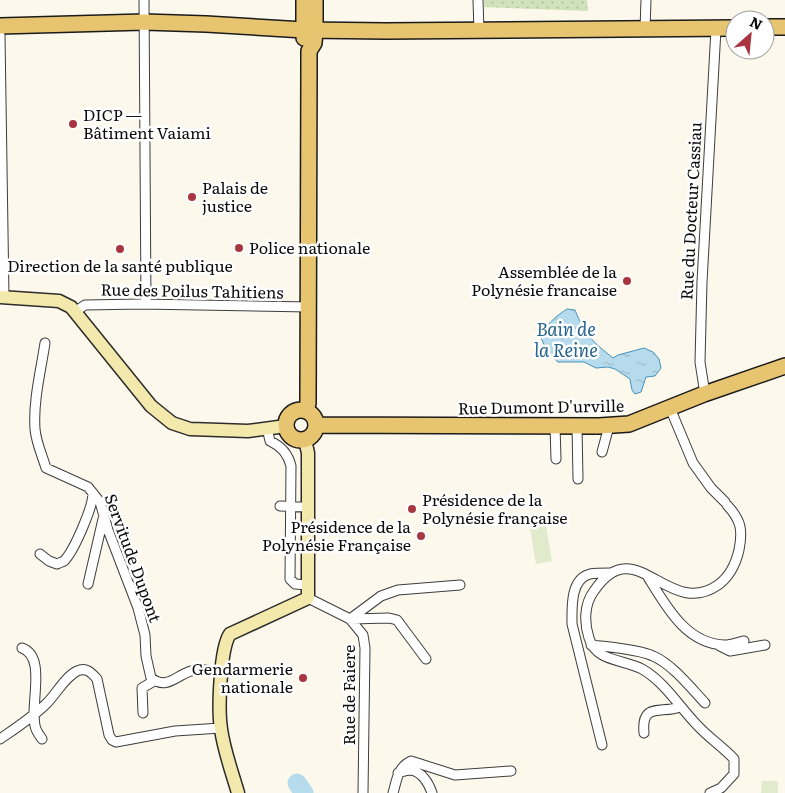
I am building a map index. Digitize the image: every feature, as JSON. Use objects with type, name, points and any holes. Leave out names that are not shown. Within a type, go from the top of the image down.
[{"type":"main road","points":[[304,0],[310,30]]},
{"type":"main road","points":[[306,411],[308,403],[309,307],[309,51],[303,43],[310,30],[315,0]]},
{"type":"main road","points":[[0,26],[144,22],[310,30],[479,31],[725,29]]},
{"type":"main road","points":[[2,297],[59,301],[68,304],[76,311],[151,406],[168,420],[190,429],[248,431],[286,426]]},
{"type":"main road","name":"Rue Dumont D'urville","points":[[317,425],[609,426],[629,424],[705,394],[785,366]]},
{"type":"main road","points":[[300,410],[314,416],[317,425],[314,435],[305,440],[297,440],[292,437],[286,426],[287,419],[291,414],[300,410]]},
{"type":"main road","points":[[238,793],[221,728],[220,689],[224,648],[230,634],[308,598],[308,453],[305,440]]},
{"type":"street","points":[[144,0],[146,304]]},
{"type":"street","points":[[478,0],[479,31]]},
{"type":"street","points":[[645,29],[646,0]]},
{"type":"street","name":"Rue du Docteur Cassiau","points":[[705,394],[700,362],[702,282],[716,29]]},
{"type":"street","points":[[0,35],[2,297]]},
{"type":"street","name":"Rue des Poilus Tahitiens","points":[[76,311],[85,305],[146,304],[309,307]]},
{"type":"street","name":"Servitude Dupont","points":[[45,343],[35,429],[46,468],[88,487],[100,502],[138,608],[145,635],[146,656],[151,678],[154,680]]},
{"type":"street","points":[[602,745],[572,624],[572,607],[576,587],[582,579],[591,574],[611,573],[626,569],[644,572],[663,584],[684,593],[703,593],[722,582],[736,560],[740,542],[741,525],[739,519],[711,488],[693,463],[670,408]]},
{"type":"street","points":[[555,426],[556,459]]},
{"type":"street","points":[[577,426],[578,479]]},
{"type":"street","points":[[602,452],[609,426]]},
{"type":"street","points":[[267,428],[270,441],[283,449],[289,459],[290,579],[295,584],[308,585]]},
{"type":"street","points":[[40,554],[56,564],[63,562],[75,544],[93,501],[93,493]]},
{"type":"street","points":[[280,506],[308,507]]},
{"type":"street","points":[[88,584],[104,516]]},
{"type":"street","points":[[644,572],[679,623],[689,632],[730,651],[764,645]]},
{"type":"street","points":[[611,573],[602,579],[588,601],[586,625],[591,645],[602,656],[631,664],[652,676],[703,732],[734,760],[734,774],[721,788],[710,793]]},
{"type":"street","points":[[350,619],[381,596],[398,590],[460,585]]},
{"type":"street","name":"Rue de Faiere","points":[[308,598],[350,619],[363,635],[365,648],[363,793]]},
{"type":"street","points":[[350,619],[389,618],[397,620],[426,659]]},
{"type":"street","points":[[715,644],[727,645],[744,641]]},
{"type":"street","points":[[591,645],[645,652],[656,657],[668,666],[705,703]]},
{"type":"street","points":[[22,648],[27,650],[34,661],[36,674],[34,716],[36,730],[42,739]]},
{"type":"street","points":[[0,739],[34,716],[69,677],[83,670],[92,673],[97,679],[109,735],[116,742],[175,731],[221,728]]},
{"type":"street","points":[[143,712],[142,688],[154,680],[158,683],[167,683],[192,670],[209,670],[222,673]]},
{"type":"street","points":[[644,733],[645,715],[650,711],[670,711],[680,707]]},
{"type":"street","points":[[393,793],[398,773],[403,765],[410,762],[455,775],[511,770]]},
{"type":"street","points":[[398,773],[410,770],[420,774],[429,784],[432,793]]},
{"type":"green space","points":[[484,0],[587,0],[588,11],[484,7]]},
{"type":"green space","points":[[546,526],[552,561],[536,564],[530,529]]},
{"type":"green space","points":[[762,781],[778,781],[778,793],[761,793]]},
{"type":"water","name":"Bain de la Reine","points":[[567,309],[575,310],[582,326],[590,337],[613,358],[644,348],[653,352],[659,359],[661,368],[655,376],[646,377],[641,392],[635,394],[632,390],[630,379],[615,369],[608,367],[596,368],[584,362],[558,362],[548,353],[541,338],[543,333],[558,315]]},
{"type":"waterway","points":[[297,783],[304,793]]},
{"type":"place","name":"DICP — Bâtiment Vaiami","points":[[73,124]]},
{"type":"place","name":"Palais de justice","points":[[192,197]]},
{"type":"place","name":"Police nationale","points":[[239,248]]},
{"type":"place","name":"Direction de la santé publique","points":[[120,249]]},
{"type":"place","name":"Assemblée de la Polynésie francaise","points":[[627,281]]},
{"type":"place","name":"Présidence de la Polynésie française","points":[[412,509]]},
{"type":"place","name":"Présidence de la Polynésie Française","points":[[421,536]]},
{"type":"place","name":"Gendarmerie nationale","points":[[303,678]]}]
